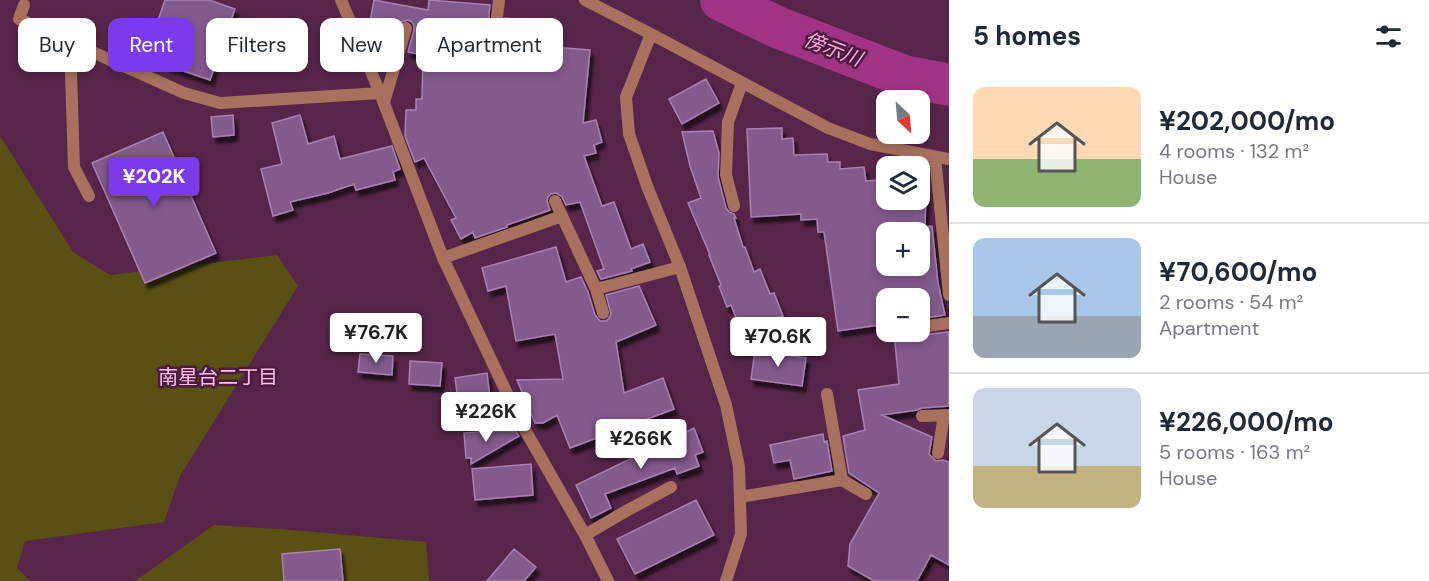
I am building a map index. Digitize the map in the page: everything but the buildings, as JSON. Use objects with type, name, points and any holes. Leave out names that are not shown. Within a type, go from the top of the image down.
[{"type":"street","points":[[340,0],[382,98],[443,258],[520,421],[609,581]]},
{"type":"street","points":[[498,18],[500,0]]},
{"type":"street","points":[[585,0],[828,128],[870,144],[949,159]]},
{"type":"street","points":[[20,18],[24,5]]},
{"type":"street","points":[[382,98],[406,28]]},
{"type":"street","points":[[651,34],[626,97],[629,134],[647,186],[680,267],[726,405],[739,467],[741,534],[726,581]]},
{"type":"street","points":[[96,53],[184,93],[220,103],[382,98]]},
{"type":"street","points":[[71,72],[74,167],[89,196]]},
{"type":"street","points":[[734,206],[726,174],[728,122],[742,82]]},
{"type":"street","points":[[935,157],[949,295]]},
{"type":"street","points":[[555,201],[596,289],[603,313]]},
{"type":"street","points":[[443,258],[562,216]]},
{"type":"street","points":[[596,289],[680,267]]},
{"type":"street","points":[[930,326],[949,323]]},
{"type":"street","points":[[827,394],[842,480]]},
{"type":"street","points":[[922,416],[947,415],[938,453]]},
{"type":"street","points":[[461,425],[520,421]]},
{"type":"street","points":[[740,497],[842,480],[866,494]]},
{"type":"street","points":[[585,535],[671,487]]},
{"type":"shaded area","points":[[0,136],[73,252],[110,275],[277,255],[298,286],[180,476],[164,522],[25,541],[17,568],[30,581],[0,581]]},
{"type":"shaded area","points":[[214,525],[426,542],[429,581],[135,581]]},
{"type":"waterway","name":"傍示川","points":[[721,0],[777,27],[904,76],[949,85]]},
{"type":"district","name":"南星台二丁目","points":[[218,377]]}]
